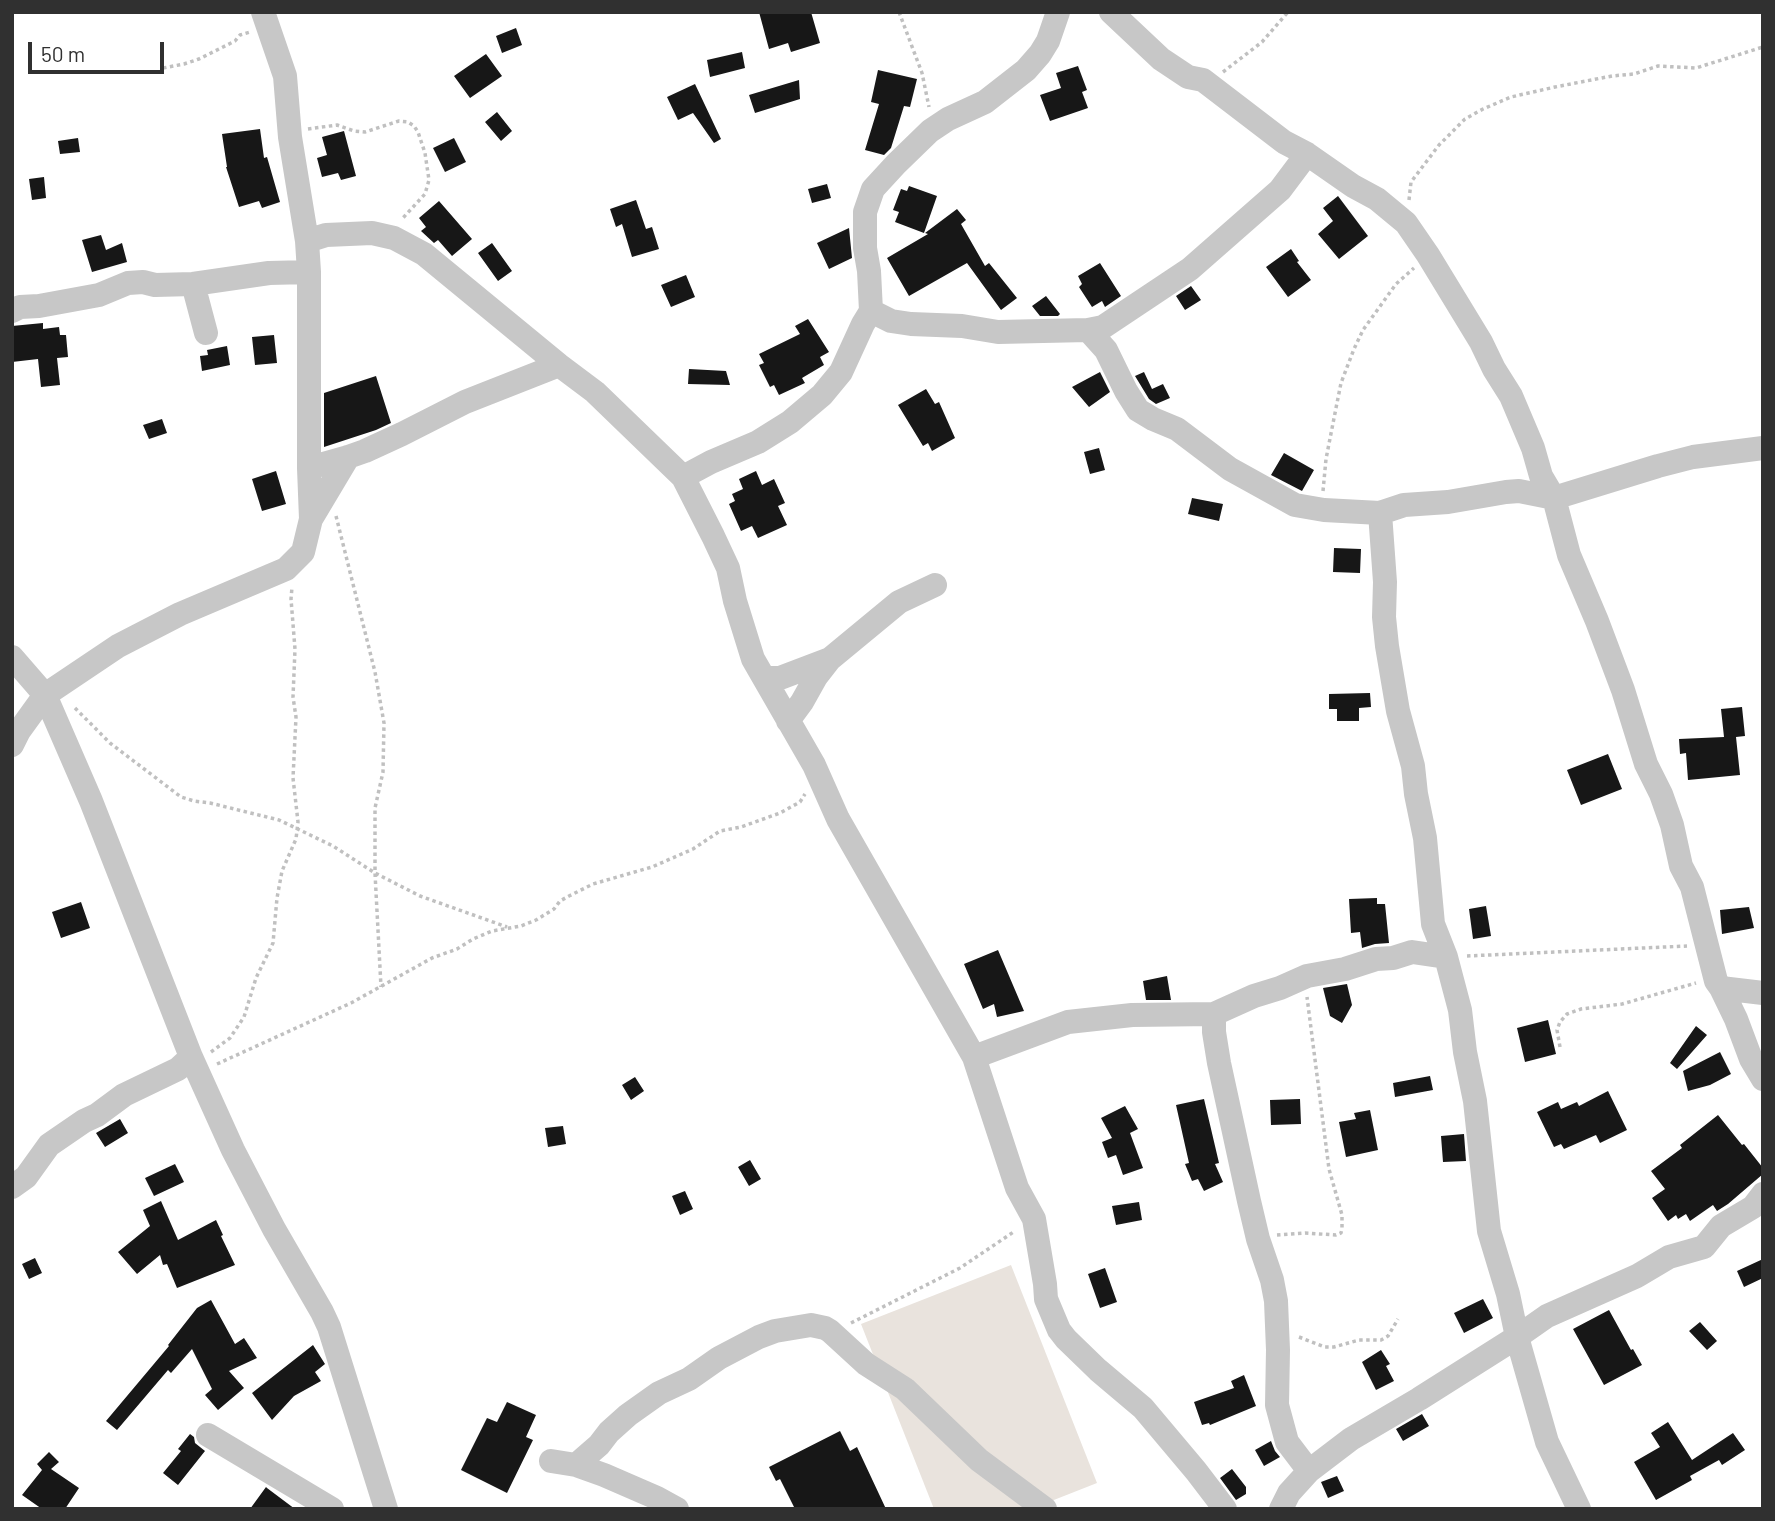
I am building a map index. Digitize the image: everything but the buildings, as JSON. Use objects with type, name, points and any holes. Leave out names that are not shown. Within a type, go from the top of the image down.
[{"type":"street","points":[[682,477],[758,442],[790,422],[822,395],[841,372],[871,311],[865,248],[865,212],[873,189],[930,131],[948,119],[985,102],[1026,70],[1048,41],[1058,12]]},
{"type":"street","points":[[1111,12],[1161,59],[1188,77],[1203,80],[1284,142],[1377,200],[1406,223],[1428,255],[1511,397],[1533,448],[1541,476],[1554,498],[1569,555],[1597,621],[1623,690],[1646,764],[1672,825],[1681,866],[1692,887],[1718,985],[1737,1019],[1751,1059],[1763,1079]]},
{"type":"street","points":[[12,746],[19,731],[53,690],[118,646],[180,614],[286,569],[303,552],[311,519],[307,241],[290,137],[285,76],[265,19]]},
{"type":"street","points":[[871,311],[891,321],[962,326],[998,332],[1088,330],[1103,327],[1191,269],[1280,190],[1307,154]]},
{"type":"street","points":[[307,241],[326,235],[380,234],[403,242],[424,254],[559,366],[595,392],[682,477],[728,568],[753,659],[814,765],[838,818],[975,1057],[1017,1188],[1034,1219],[1046,1299],[1059,1330],[1098,1370],[1148,1414],[1225,1509]]},
{"type":"street","points":[[12,310],[99,295],[128,283],[193,284],[269,273],[309,272]]},
{"type":"street","points":[[193,284],[206,333]]},
{"type":"street","points":[[1088,330],[1106,350],[1138,410],[1177,429],[1230,469],[1295,505],[1324,510],[1380,513],[1404,505],[1448,502],[1506,492],[1519,491],[1554,498],[1693,457],[1763,448]]},
{"type":"street","points":[[309,468],[348,457],[402,434],[465,402],[559,366]]},
{"type":"street","points":[[311,519],[348,457]]},
{"type":"street","points":[[1380,513],[1387,646],[1398,711],[1413,766],[1425,838],[1433,924],[1446,957],[1460,1010],[1475,1101],[1489,1231],[1547,1442],[1579,1509]]},
{"type":"street","points":[[788,721],[830,659],[899,602],[935,585]]},
{"type":"street","points":[[12,657],[53,690],[91,801],[195,1065],[233,1150],[329,1327],[386,1509]]},
{"type":"street","points":[[765,678],[780,678],[830,659]]},
{"type":"street","points":[[975,1057],[1068,1022],[1132,1015],[1213,1014],[1307,976],[1345,969],[1376,959],[1393,958],[1412,952],[1446,957]]},
{"type":"street","points":[[1718,985],[1763,993]]},
{"type":"street","points":[[1213,1014],[1219,1063],[1258,1239],[1276,1301],[1277,1405],[1287,1442],[1309,1471]]},
{"type":"street","points":[[12,1187],[26,1177],[49,1145],[84,1121],[124,1095],[178,1069],[195,1065]]},
{"type":"street","points":[[1281,1509],[1289,1493],[1309,1471],[1351,1440],[1517,1338],[1547,1315],[1637,1276],[1669,1257],[1704,1247],[1721,1227],[1754,1207],[1763,1194]]},
{"type":"street","points":[[576,1465],[628,1415],[659,1393],[689,1379],[732,1350],[759,1337],[782,1329],[811,1325],[825,1328],[866,1364],[905,1389],[979,1460],[1045,1509]]},
{"type":"street","points":[[208,1435],[332,1509]]},
{"type":"street","points":[[551,1461],[576,1465],[657,1497],[677,1509]]},
{"type":"path","points":[[900,12],[924,82],[929,104],[930,131]]},
{"type":"path","points":[[1203,80],[1221,73],[1251,52],[1289,12]]},
{"type":"path","points":[[163,68],[199,59],[235,41],[265,19]]},
{"type":"path","points":[[1406,223],[1411,182],[1439,145],[1474,113],[1511,97],[1589,80],[1634,74],[1658,66],[1696,68],[1763,47]]},
{"type":"path","points":[[290,137],[308,128],[322,126],[337,125],[365,132],[399,121],[414,126],[425,152],[429,180],[425,194],[405,217],[380,234]]},
{"type":"path","points":[[1324,510],[1322,484],[1329,438],[1341,383],[1353,349],[1363,330],[1396,284],[1428,255]]},
{"type":"path","points":[[330,489],[375,672],[384,723],[383,772],[375,808],[375,873],[381,987]]},
{"type":"path","points":[[195,1065],[230,1038],[244,1017],[256,978],[273,943],[276,898],[282,871],[296,839],[298,822],[293,778],[296,717],[293,697],[295,649],[292,587]]},
{"type":"path","points":[[53,690],[110,743],[181,797],[269,817],[297,828],[419,896],[507,928]]},
{"type":"path","points":[[195,1065],[304,1025],[472,939],[536,920],[554,909],[561,901],[593,884],[652,867],[693,849],[720,831],[751,824],[793,807],[812,788],[814,765]]},
{"type":"path","points":[[1446,957],[1706,945]]},
{"type":"path","points":[[1258,1239],[1286,1234],[1336,1235],[1341,1233],[1342,1228],[1342,1215],[1329,1169],[1318,1090],[1307,1002],[1307,976]]},
{"type":"path","points":[[1560,1047],[1557,1030],[1567,1014],[1581,1009],[1622,1004],[1689,984],[1718,985]]},
{"type":"path","points":[[825,1328],[853,1322],[960,1268],[1034,1219]]},
{"type":"path","points":[[1278,1350],[1288,1335],[1334,1348],[1359,1340],[1381,1340],[1388,1336],[1398,1319]]},
{"type":"shaded area","points":[[1011,1265],[1097,1483],[1031,1509],[934,1509],[861,1324]]}]
